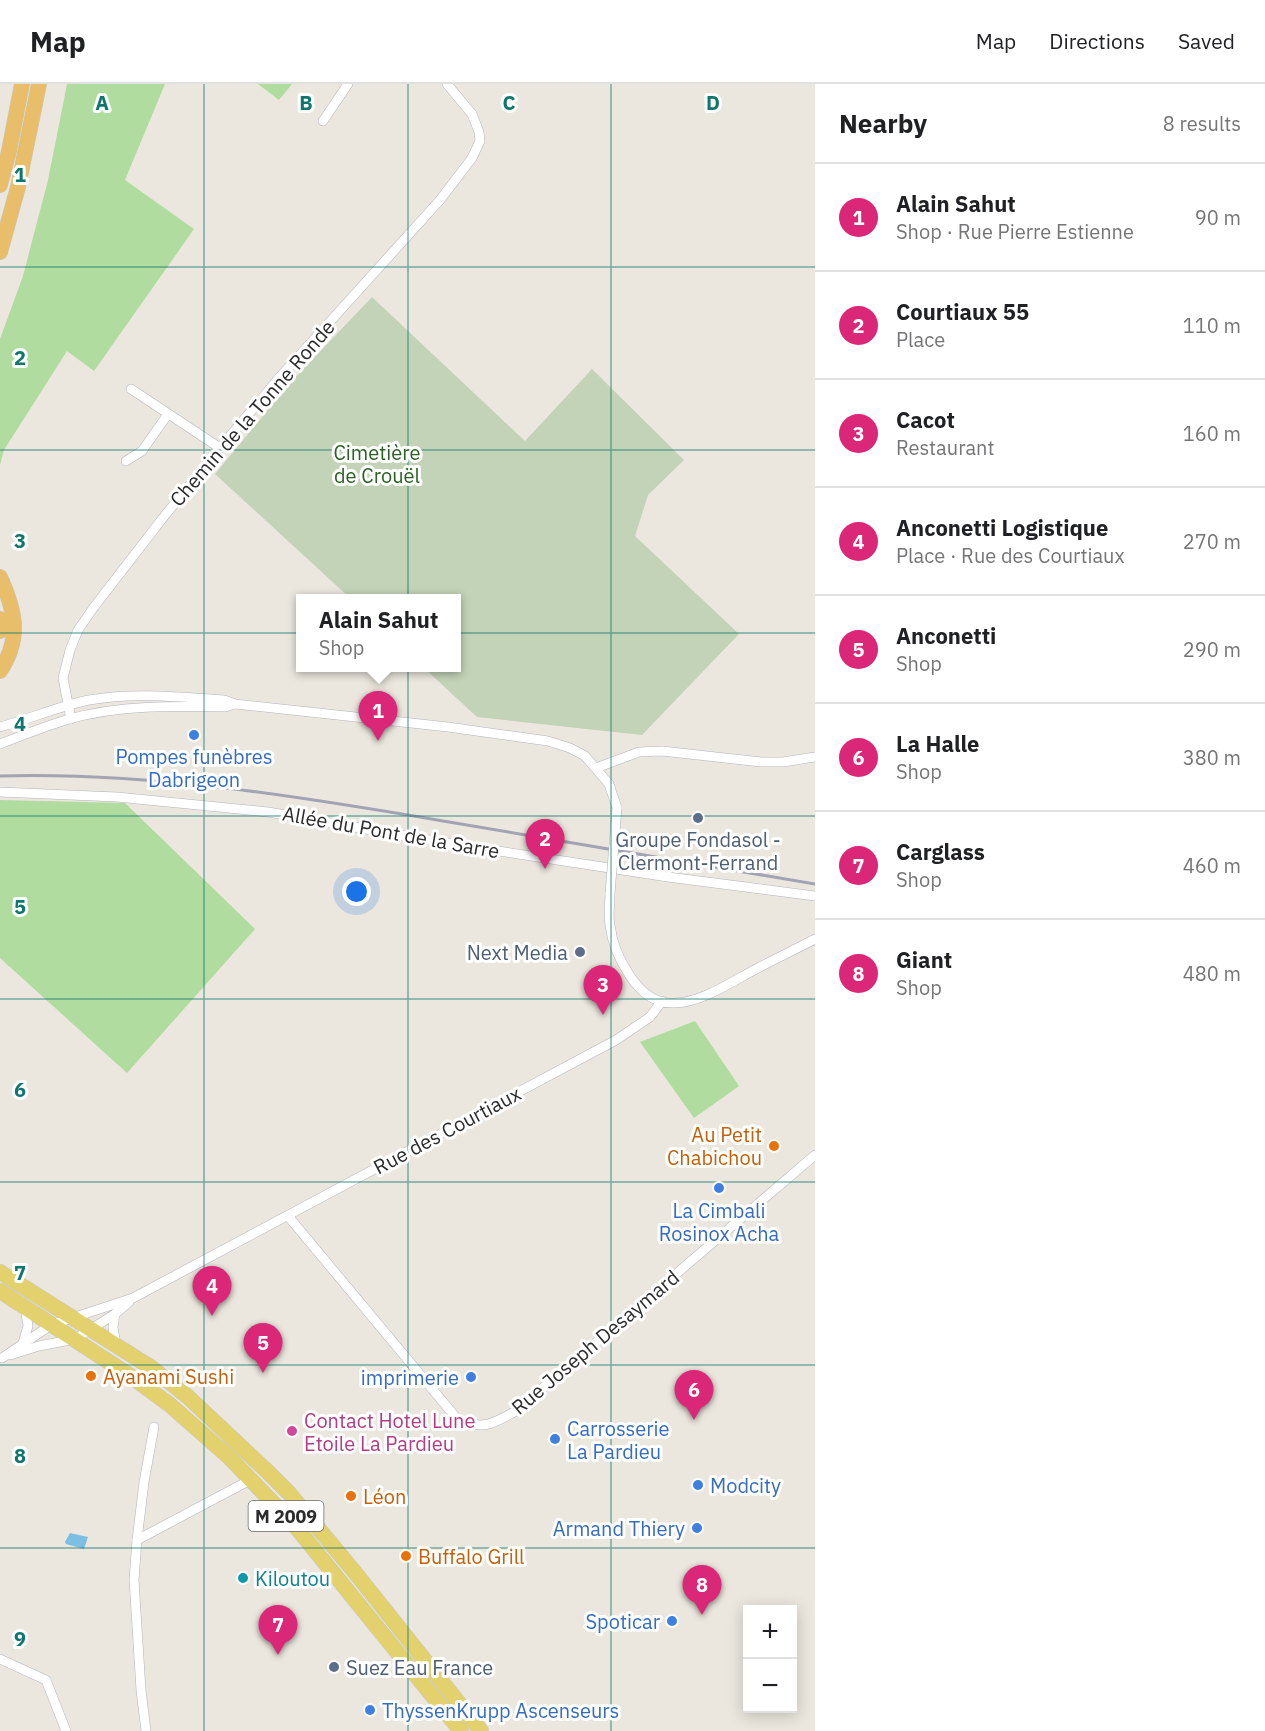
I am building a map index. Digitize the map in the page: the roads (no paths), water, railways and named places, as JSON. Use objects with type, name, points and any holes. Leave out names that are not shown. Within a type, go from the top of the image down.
[{"type":"highway","points":[[0,185],[22,84]]},
{"type":"highway","points":[[0,252],[18,187],[39,84]]},
{"type":"highway","points":[[0,577],[10,598],[15,620],[9,655],[0,671]]},
{"type":"highway","points":[[0,619],[0,631]]},
{"type":"main road","name":"M 2009","points":[[0,1272],[152,1368],[187,1396],[268,1472],[289,1493],[357,1575],[481,1731]]},
{"type":"main road","name":"M 2009","points":[[0,1291],[132,1377],[205,1434],[252,1479],[296,1527],[461,1731]]},
{"type":"street","points":[[323,121],[348,84]]},
{"type":"street","name":"Chemin de la Tonne Ronde","points":[[70,719],[63,678],[78,630],[162,519],[220,448],[279,378],[440,200],[472,158],[480,141],[479,132],[472,114],[447,84]]},
{"type":"street","points":[[131,389],[220,448]]},
{"type":"street","points":[[126,461],[142,451],[168,414]]},
{"type":"street","points":[[0,727],[68,705],[116,697],[155,696],[224,700],[235,704],[437,726],[548,741],[585,756],[612,790],[617,808],[610,893],[610,925],[623,965],[642,991],[651,998],[674,1003],[692,1000],[711,993],[815,939]]},
{"type":"street","points":[[0,744],[70,719],[98,713],[135,708],[225,707],[235,704]]},
{"type":"street","points":[[596,768],[639,752],[662,751],[761,762],[815,758]]},
{"type":"street","name":"Allée du Pont de la Sarre","points":[[0,792],[117,797],[268,812],[446,843],[815,897]]},
{"type":"street","name":"Rue des Courtiaux","points":[[1,1358],[51,1325],[133,1298],[616,1040],[650,1017],[662,1001]]},
{"type":"street","name":"Rue Joseph Desaymard","points":[[288,1216],[458,1420],[474,1425],[492,1424],[516,1411],[815,1155]]},
{"type":"street","points":[[1,1358],[39,1346],[75,1339],[114,1314],[133,1298]]},
{"type":"street","points":[[23,1343],[28,1326],[26,1307]]},
{"type":"street","points":[[114,1314],[113,1327],[116,1345]]},
{"type":"street","points":[[146,1731],[134,1580],[144,1482],[154,1427]]},
{"type":"street","points":[[137,1540],[252,1479]]},
{"type":"street","points":[[0,1659],[46,1680],[66,1731]]},
{"type":"water","points":[[70,1533],[88,1537],[84,1549],[66,1544]]},
{"type":"railway","points":[[0,776],[111,778],[278,795],[815,884]]},
{"type":"place","name":"Pompes funèbres Dabrigeon","points":[[194,735]]},
{"type":"place","name":"Alain Sahut","points":[[378,741]]},
{"type":"place","name":"Groupe Fondasol - Clermont-Ferrand","points":[[698,818]]},
{"type":"place","name":"Courtiaux 55","points":[[545,869]]},
{"type":"place","name":"Next Media","points":[[580,952]]},
{"type":"place","name":"Cacot","points":[[603,1015]]},
{"type":"place","name":"Au Petit Chabichou","points":[[774,1146]]},
{"type":"place","name":"La Cimbali Rosinox Acha","points":[[719,1188]]},
{"type":"place","name":"Anconetti Logistique","points":[[212,1316]]},
{"type":"place","name":"Anconetti","points":[[263,1373]]},
{"type":"place","name":"Ayanami Sushi","points":[[91,1376]]},
{"type":"place","name":"imprimerie","points":[[471,1377]]},
{"type":"place","name":"La Halle","points":[[694,1420]]},
{"type":"place","name":"Contact Hotel Lune Etoile La Pardieu","points":[[292,1431]]},
{"type":"place","name":"Carrosserie La Pardieu","points":[[555,1439]]},
{"type":"place","name":"Modcity","points":[[698,1485]]},
{"type":"place","name":"Léon","points":[[351,1496]]},
{"type":"place","name":"Armand Thiery","points":[[697,1528]]},
{"type":"place","name":"Buffalo Grill","points":[[406,1556]]},
{"type":"place","name":"Kiloutou","points":[[243,1578]]},
{"type":"place","name":"Giant","points":[[702,1615]]},
{"type":"place","name":"Spoticar","points":[[672,1621]]},
{"type":"place","name":"Carglass","points":[[278,1655]]},
{"type":"place","name":"Suez Eau France","points":[[334,1667]]},
{"type":"place","name":"ThyssenKrupp Ascenseurs","points":[[370,1710]]},
{"type":"park label","name":"Cimetière de Crouël","points":[[377,464]]}]
